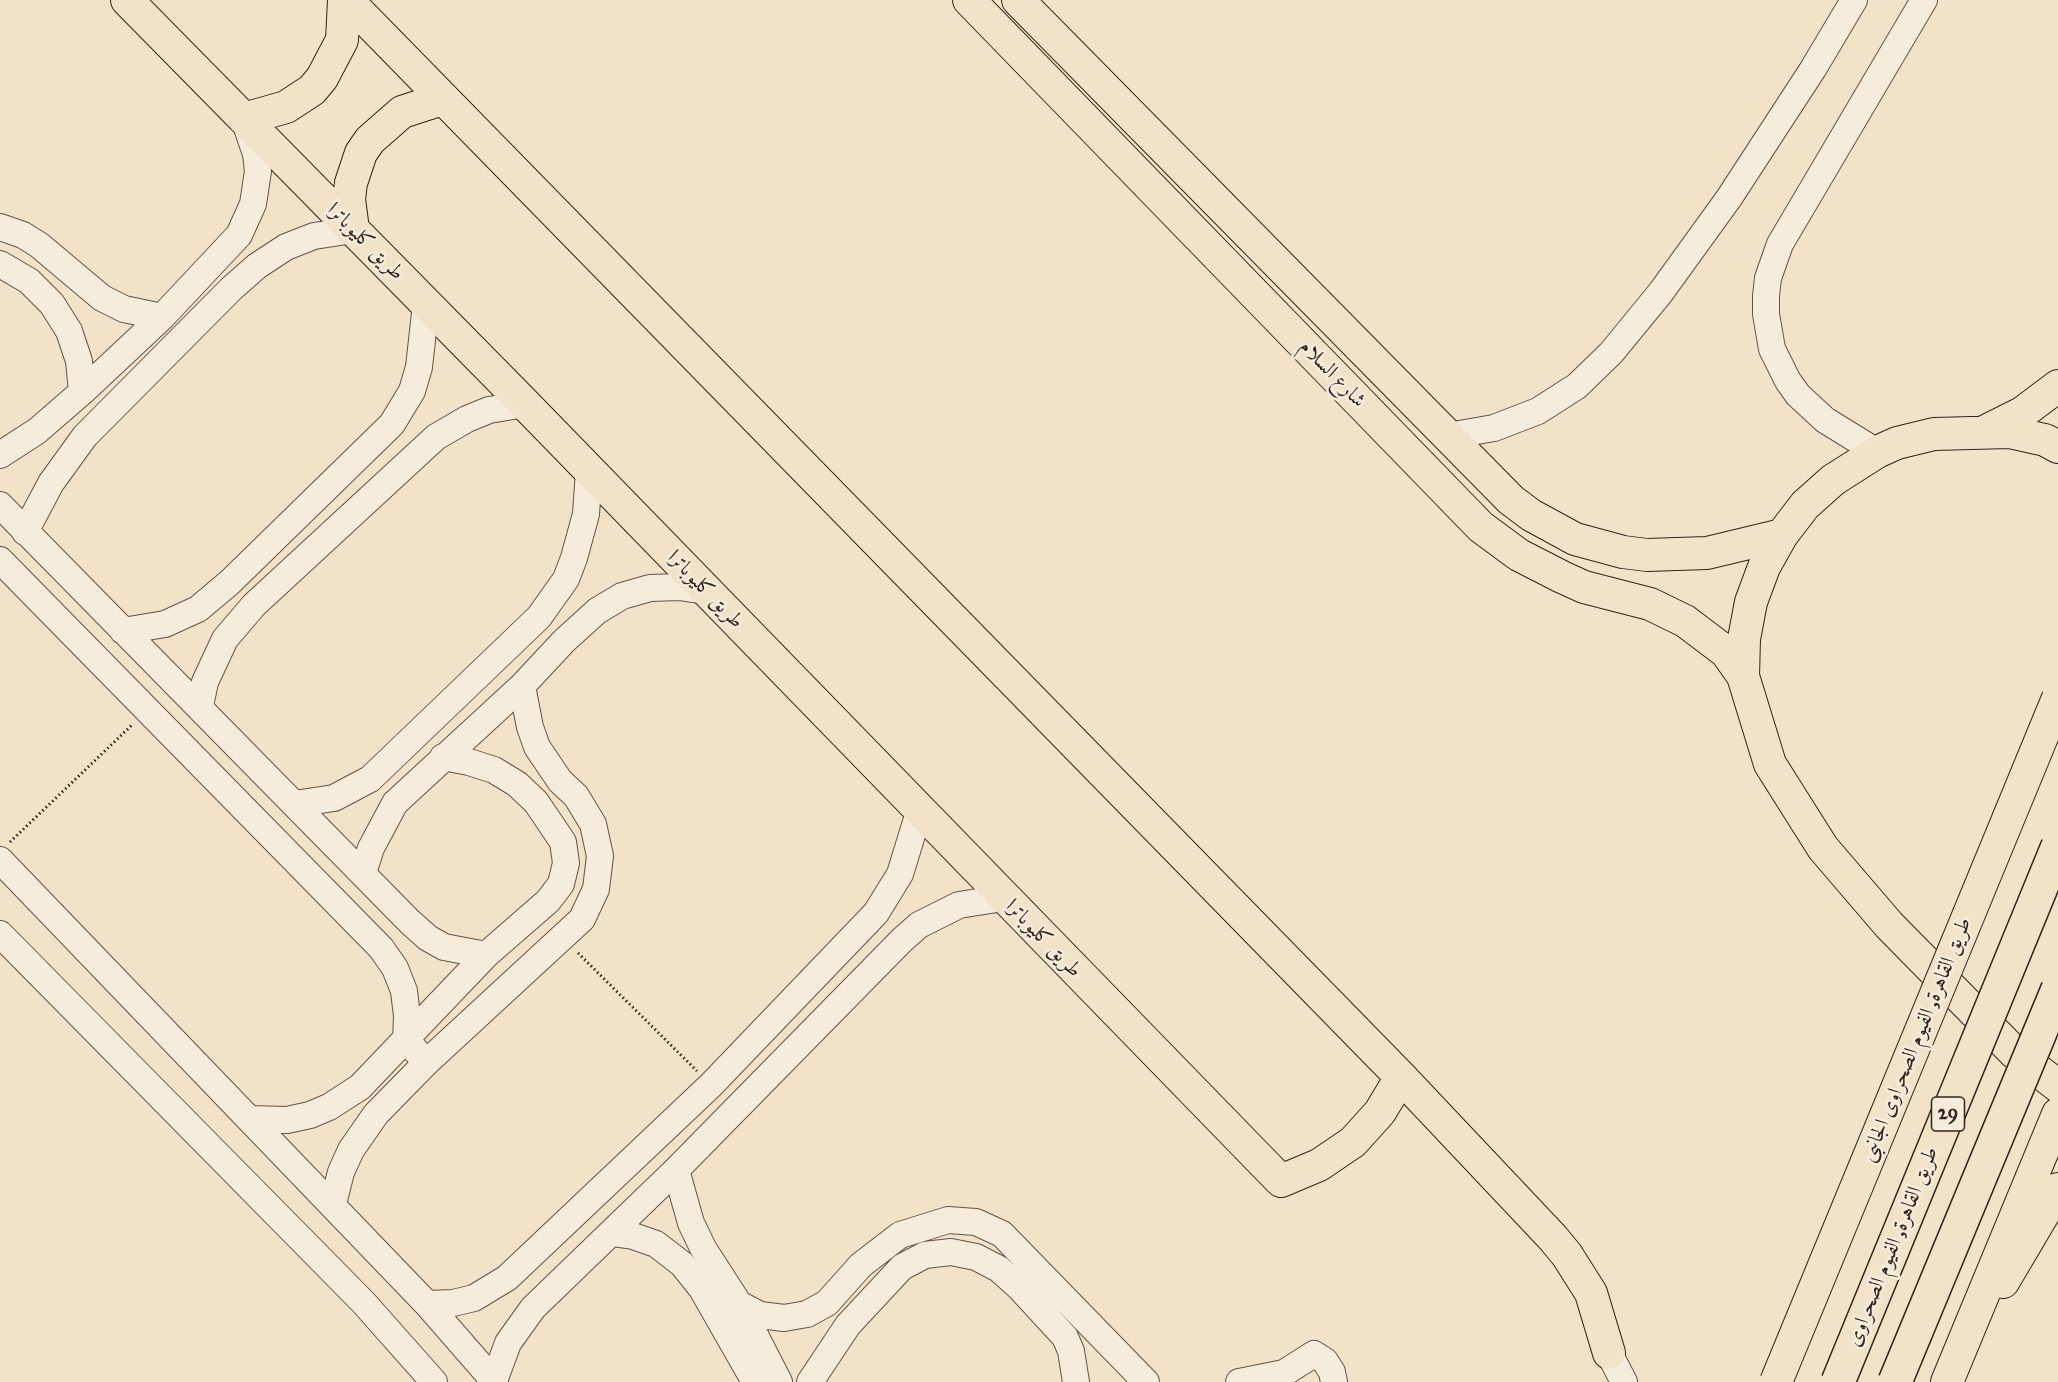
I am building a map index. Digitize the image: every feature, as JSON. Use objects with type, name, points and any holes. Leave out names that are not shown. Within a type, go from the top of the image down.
[{"type":"highway","name":"طريق القاهرة, الفيوم الصحراوى","points":[[1838,1382],[2058,846]]},
{"type":"highway","points":[[1895,1382],[2058,989]]},
{"type":"main road","name":"طريق كليوباترا","points":[[127,0],[525,404],[920,809],[1003,898],[1281,1181],[1319,1166],[1353,1142],[1380,1112],[1401,1077]]},
{"type":"main road","points":[[243,119],[286,107],[312,90],[322,78],[342,40],[346,0]]},
{"type":"main road","points":[[346,0],[1401,1077],[1568,1255],[1591,1293],[1609,1353]]},
{"type":"main road","name":"شارع السلام","points":[[969,0],[1480,527],[1519,555],[1562,578],[1650,604],[1684,621],[1726,652],[1743,676]]},
{"type":"main road","name":"شارع السلام","points":[[1018,0],[1511,500],[1524,510],[1552,528],[1599,546],[1647,555],[1682,555],[1734,548],[1782,534]]},
{"type":"main road","points":[[353,230],[349,199],[351,183],[361,153],[370,140],[402,112],[442,99]]},
{"type":"main road","points":[[1127,162],[1153,135]]},
{"type":"main road","points":[[1986,431],[2022,413],[2058,386]]},
{"type":"main road","points":[[2058,447],[2045,440],[2027,436],[1986,431],[1934,434],[1897,443],[1877,452],[1833,480],[1805,505],[1782,534],[1764,567],[1751,602],[1744,639],[1743,676],[1770,764],[1823,848],[1889,925],[2014,1052],[2058,1086]]},
{"type":"main road","name":"طريق القاهرة, الفيوم الصحراوى الجانبى","points":[[1776,1382],[2058,698]]},
{"type":"main road","points":[[1947,1382],[1977,1304],[2058,1113]]},
{"type":"main road","points":[[1977,1304],[2002,1284],[2011,1272],[2058,1189]]},
{"type":"street","points":[[1448,436],[1494,428],[1538,411],[1577,386],[1611,353],[1661,292],[1729,198],[1807,79],[1854,0]]},
{"type":"street","points":[[1877,452],[1825,420],[1798,395],[1788,381],[1772,349],[1766,314],[1766,296],[1768,278],[1780,244],[1924,0]]},
{"type":"street","points":[[0,455],[37,431],[82,392],[162,317],[228,249],[247,220],[257,188],[256,154],[243,119]]},
{"type":"street","points":[[0,227],[24,235],[39,244],[102,297],[124,309],[162,317]]},
{"type":"street","points":[[25,532],[51,483],[85,436],[244,277],[271,255],[294,243],[314,236],[353,230]]},
{"type":"street","points":[[0,264],[29,281],[52,304],[72,341],[79,361],[82,392]]},
{"type":"street","points":[[123,631],[165,624],[198,609],[229,583],[392,424],[412,391],[419,367],[426,304]]},
{"type":"street","points":[[200,706],[209,672],[225,639],[254,605],[436,437],[467,419],[489,410],[525,404]]},
{"type":"street","points":[[294,804],[334,798],[370,779],[552,602],[566,579],[581,536],[589,492],[589,471]]},
{"type":"street","points":[[0,506],[428,938],[444,947],[486,955]]},
{"type":"street","points":[[0,560],[381,948],[394,968],[404,991],[407,1016],[406,1041],[427,1062]]},
{"type":"street","points":[[363,873],[371,848],[395,803],[522,687],[581,625],[622,596],[650,588],[679,587],[706,591]]},
{"type":"street","points":[[333,1204],[341,1172],[362,1131],[427,1062],[582,919],[596,889],[600,856],[593,824],[576,796],[560,782],[537,747],[530,728],[522,687]]},
{"type":"street","points":[[249,1119],[287,1120],[329,1107],[360,1087],[486,955],[548,901],[561,884],[566,863],[563,842],[536,802],[517,784],[494,770],[470,762],[443,758]]},
{"type":"street","points":[[370,779],[395,803]]},
{"type":"street","points":[[427,1304],[453,1303],[474,1298],[491,1290],[518,1268],[711,1085],[876,913],[900,874],[916,831],[920,809]]},
{"type":"street","points":[[4,852],[249,1119],[427,1304],[494,1381],[508,1343],[520,1323],[676,1170],[903,940],[919,925],[959,905],[1003,898]]},
{"type":"street","points":[[876,913],[893,924],[903,940]]},
{"type":"street","points":[[0,934],[363,1302],[431,1381]]},
{"type":"street","points":[[676,1170],[691,1223],[703,1248],[739,1304],[779,1382]]},
{"type":"street","points":[[739,1304],[760,1315],[784,1318],[807,1314],[827,1303],[861,1265],[900,1235],[948,1220],[976,1222],[1002,1234],[1146,1382]]},
{"type":"street","points":[[612,1233],[633,1236],[656,1244],[682,1264],[702,1289],[755,1382]]},
{"type":"street","points":[[682,1264],[703,1248]]},
{"type":"street","points":[[810,1382],[848,1326],[902,1267],[925,1255],[951,1252],[976,1257],[999,1269],[1019,1287],[1065,1337],[1071,1351],[1076,1382]]},
{"type":"street","points":[[518,1268],[547,1295]]},
{"type":"street","points":[[1609,1353],[1624,1382]]},
{"type":"street","points":[[1239,1382],[1284,1373],[1314,1354],[1325,1361],[1332,1372],[1334,1382]]},
{"type":"path","points":[[4,852],[148,709]]},
{"type":"path","points":[[562,938],[711,1085]]}]
